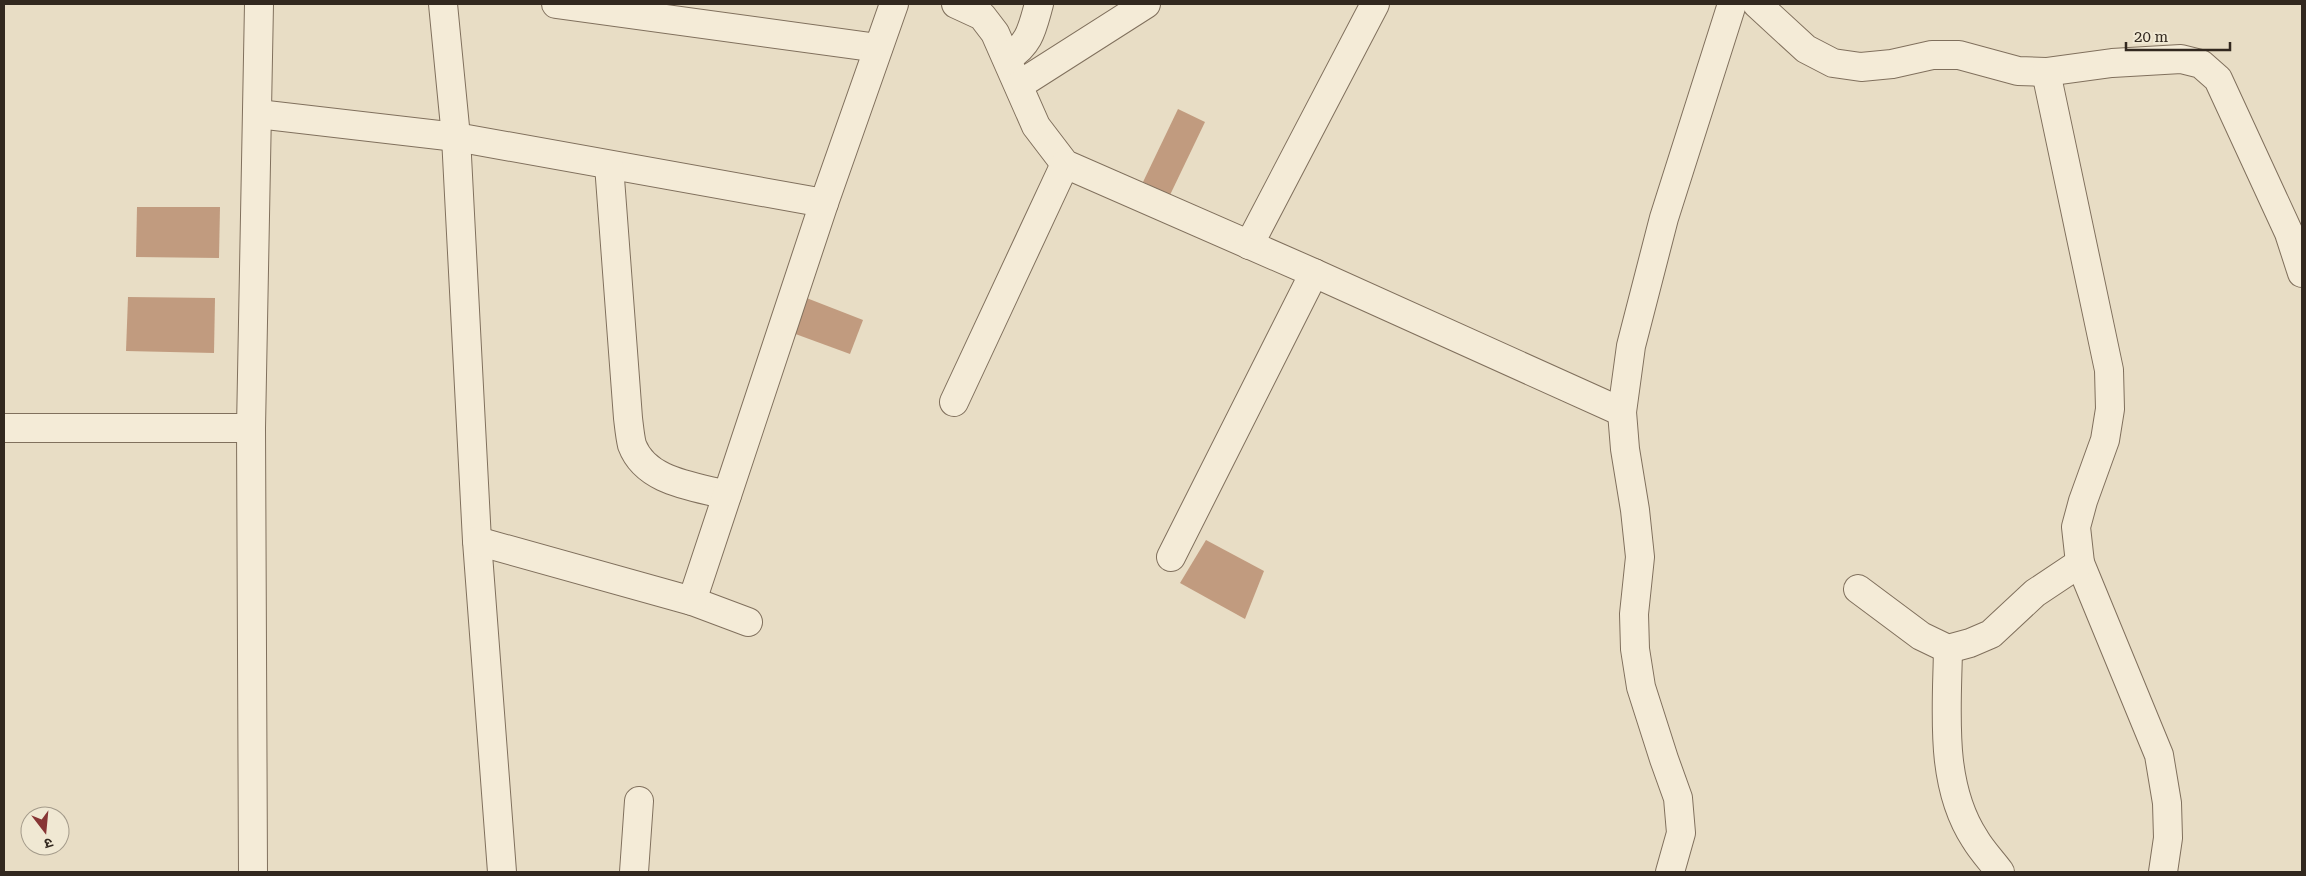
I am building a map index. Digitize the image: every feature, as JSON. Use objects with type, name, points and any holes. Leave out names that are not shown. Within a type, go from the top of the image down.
[{"type":"street","points":[[253,872],[251,428],[259,4]]},
{"type":"street","points":[[443,4],[456,137],[477,541],[502,872]]},
{"type":"street","points":[[556,4],[878,48]]},
{"type":"street","points":[[692,601],[824,203],[894,4]]},
{"type":"street","points":[[956,4],[982,16],[995,33],[1036,126],[1065,164],[1314,273],[1622,412]]},
{"type":"street","points":[[1007,58],[1018,51],[1026,42],[1039,4]]},
{"type":"street","points":[[1019,85],[1146,4]]},
{"type":"street","points":[[1248,245],[1375,4]]},
{"type":"street","points":[[1670,872],[1681,833],[1678,798],[1640,687],[1635,649],[1634,614],[1640,557],[1636,510],[1625,449],[1622,412],[1631,346],[1664,218],[1732,4]]},
{"type":"street","points":[[1757,4],[1806,49],[1832,63],[1861,67],[1892,64],[1932,55],[1959,55],[2018,71],[2046,72],[2112,63],[2180,59],[2200,64],[2218,79],[2289,233],[2302,272]]},
{"type":"street","points":[[2046,72],[2109,370],[2110,409],[2105,440],[2083,501],[2076,527],[2080,563],[2160,755],[2167,803],[2168,838],[2163,872]]},
{"type":"street","points":[[258,114],[456,137],[824,203]]},
{"type":"street","points":[[954,402],[1065,164]]},
{"type":"street","points":[[609,165],[628,418],[632,444],[643,464],[660,476],[727,495]]},
{"type":"street","points":[[1171,557],[1314,273]]},
{"type":"street","points":[[4,428],[251,428]]},
{"type":"street","points":[[477,541],[692,601],[748,622]]},
{"type":"street","points":[[1858,589],[1921,636],[1948,649],[1970,643],[1991,634],[2035,593],[2080,563]]},
{"type":"street","points":[[1948,649],[1947,748],[1952,781],[1974,838],[2000,872]]},
{"type":"street","points":[[634,872],[639,802]]},
{"type":"building","points":[[1178,109],[1205,122],[1170,195],[1143,182]]},
{"type":"building","points":[[137,207],[220,207],[219,258],[136,257]]},
{"type":"building","points":[[128,297],[215,298],[214,353],[126,351]]},
{"type":"building","points":[[804,297],[863,320],[850,354],[790,332]]},
{"type":"building","points":[[1206,540],[1264,571],[1245,619],[1180,583]]}]
